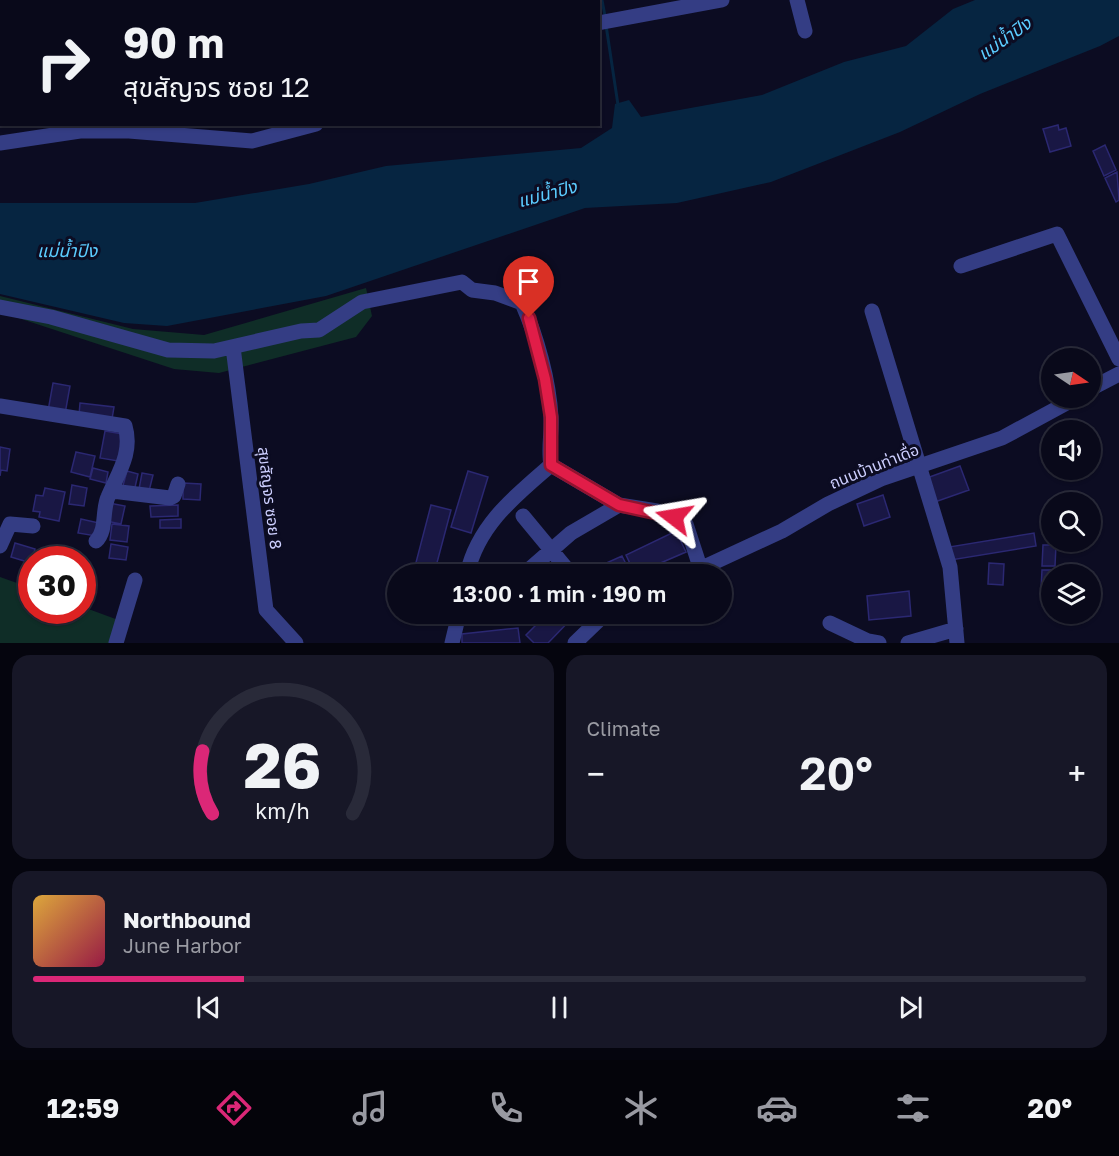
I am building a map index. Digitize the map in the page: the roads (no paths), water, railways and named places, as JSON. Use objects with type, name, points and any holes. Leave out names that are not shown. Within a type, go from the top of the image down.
[{"type":"street","points":[[600,22],[720,0]]},
{"type":"street","points":[[797,0],[805,31]]},
{"type":"street","points":[[0,143],[80,131],[129,131],[252,141],[308,126]]},
{"type":"street","points":[[962,266],[1057,234],[1119,359]]},
{"type":"street","points":[[0,307],[51,317],[168,350],[214,351],[301,331],[319,330],[362,302],[445,284],[462,282],[472,290],[495,292],[522,303],[545,379],[551,417],[551,465],[501,509],[470,564]]},
{"type":"street","points":[[872,310],[917,466],[950,567],[956,636],[908,643]]},
{"type":"street","name":"สุขสัญจร ซอย 8","points":[[233,347],[266,610],[296,643]]},
{"type":"street","points":[[1101,383],[1119,374]]},
{"type":"street","points":[[0,406],[125,426],[128,443],[123,465],[107,498],[101,534],[96,541]]},
{"type":"street","name":"ถนนบ้านท่าเดื่อ","points":[[711,564],[881,479],[1002,438],[1058,408]]},
{"type":"street","points":[[551,465],[619,505],[657,511],[686,524],[694,564]]},
{"type":"street","points":[[112,491],[170,498],[174,496],[178,484]]},
{"type":"street","points":[[536,564],[571,533],[619,505]]},
{"type":"street","points":[[523,516],[563,564]]},
{"type":"street","points":[[0,546],[10,524],[33,526]]},
{"type":"street","points":[[116,643],[135,580]]},
{"type":"street","points":[[830,622],[867,641],[879,643]]},
{"type":"street","points":[[452,643],[457,624]]},
{"type":"street","points":[[575,643],[593,624]]},
{"type":"water","name":"แม่น้ำปิง","points":[[975,0],[1119,0],[1119,36],[1100,46],[980,94],[900,132],[771,182],[677,203],[585,208],[326,296],[167,326],[124,323],[0,294],[0,203],[195,203],[309,184],[386,166],[581,148],[612,128],[615,104],[629,100],[641,117],[762,95],[844,62],[906,46],[953,9]]},
{"type":"waterway","points":[[602,0],[605,16]]},
{"type":"waterway","points":[[606,25],[618,105]]}]
